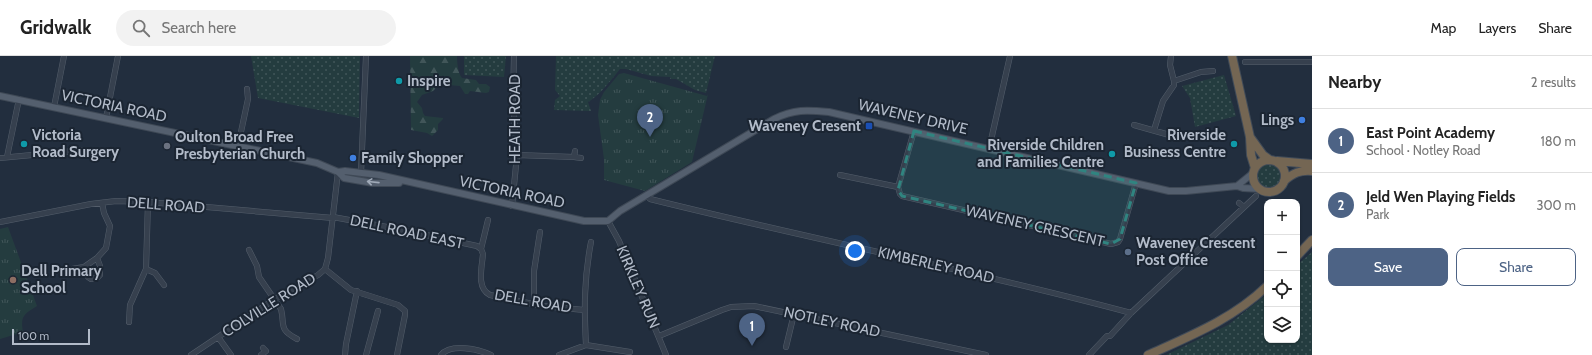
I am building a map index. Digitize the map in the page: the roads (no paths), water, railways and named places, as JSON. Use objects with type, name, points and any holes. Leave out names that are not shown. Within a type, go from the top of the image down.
[{"type":"highway","points":[[1232,56],[1250,137],[1251,155],[1258,193],[1273,191],[1279,188],[1284,181],[1299,172],[1312,171]]},
{"type":"highway","points":[[1250,137],[1263,155],[1284,169],[1284,181]]},
{"type":"highway","points":[[1254,171],[1260,162],[1273,161],[1312,164]]},
{"type":"highway","points":[[1300,253],[1311,243]]},
{"type":"highway","points":[[1148,355],[1207,328],[1232,314],[1264,288]]},
{"type":"main road","name":"VICTORIA ROAD","points":[[0,96],[317,163],[338,172],[344,178],[373,182],[411,183]]},
{"type":"main road","name":"WAVENEY DRIVE","points":[[608,221],[620,211],[774,119],[792,111],[800,110],[828,112],[1175,192],[1237,186],[1258,193]]},
{"type":"main road","name":"VICTORIA ROAD","points":[[338,172],[345,171],[379,175],[584,222],[608,221]]},
{"type":"main road","points":[[1237,186],[1254,171]]},
{"type":"street","points":[[54,107],[64,56]]},
{"type":"street","points":[[106,118],[118,56]]},
{"type":"street","points":[[361,173],[366,56]]},
{"type":"street","name":"HEATH ROAD","points":[[512,206],[517,155],[513,101],[514,56]]},
{"type":"street","points":[[989,149],[1010,56]]},
{"type":"street","points":[[1154,130],[1163,102],[1174,85],[1170,64],[1171,56]]},
{"type":"street","points":[[1245,62],[1312,62]]},
{"type":"street","points":[[1174,81],[1201,72],[1213,71]]},
{"type":"street","points":[[238,146],[248,99],[247,89]]},
{"type":"street","points":[[7,157],[19,100]]},
{"type":"street","points":[[1134,125],[1173,136]]},
{"type":"street","points":[[898,187],[914,132]]},
{"type":"street","points":[[0,158],[85,150]]},
{"type":"street","points":[[574,151],[574,157]]},
{"type":"street","points":[[517,155],[581,158]]},
{"type":"street","name":"COLVILLE ROAD","points":[[191,355],[275,299],[318,275],[325,269],[328,258],[338,172]]},
{"type":"street","name":"WAVENEY CRESCENT","points":[[840,175],[898,187],[902,196],[1111,244],[1118,242],[1120,239],[1136,183]]},
{"type":"street","points":[[1089,355],[1107,336],[1110,336],[1131,313],[1258,193]]},
{"type":"street","name":"KIMBERLEY ROAD","points":[[647,196],[650,199],[750,224],[997,279],[1131,313]]},
{"type":"street","name":"DELL ROAD","points":[[0,222],[116,201],[148,202],[333,217]]},
{"type":"street","points":[[129,322],[130,306],[146,269],[148,202]]},
{"type":"street","points":[[60,271],[84,267],[97,258],[106,248],[110,226],[104,213],[102,203]]},
{"type":"street","points":[[1240,203],[1244,207]]},
{"type":"street","name":"DELL ROAD EAST","points":[[333,217],[410,231],[477,246],[481,249]]},
{"type":"street","name":"DELL ROAD","points":[[488,220],[481,249],[483,254],[481,281],[485,292],[490,295],[534,304],[584,310]]},
{"type":"street","name":"KIRKLEY RUN","points":[[608,221],[619,241],[666,355]]},
{"type":"street","points":[[534,304],[534,272],[540,232]]},
{"type":"street","points":[[586,345],[584,310],[585,283],[591,242]]},
{"type":"street","points":[[249,250],[257,266],[259,277],[281,310],[284,329],[290,336],[297,339]]},
{"type":"street","points":[[84,267],[88,277],[91,280],[97,278],[100,275],[100,266],[97,258]]},
{"type":"street","points":[[146,269],[155,273],[164,285]]},
{"type":"street","points":[[325,269],[347,288],[398,305],[405,311],[397,355]]},
{"type":"street","points":[[345,355],[356,291]]},
{"type":"street","name":"NOTLEY ROAD","points":[[659,336],[731,307],[754,306],[986,355]]},
{"type":"street","points":[[366,355],[378,311]]},
{"type":"street","points":[[786,347],[794,314]]},
{"type":"street","points":[[218,337],[231,355]]},
{"type":"street","points":[[559,355],[586,345],[628,353]]},
{"type":"street","points":[[441,355],[450,349],[459,348],[491,355]]},
{"type":"place","name":"Inspire","points":[[399,81]]},
{"type":"place","name":"Lings","points":[[1302,120]]},
{"type":"place","name":"Waveney Cresent","points":[[869,126]]},
{"type":"place","name":"Jeld Wen Playing Fields","points":[[650,137]]},
{"type":"place","name":"Victoria Road Surgery","points":[[24,144]]},
{"type":"place","name":"Riverside Business Centre","points":[[1234,144]]},
{"type":"place","name":"Oulton Broad Free Presbyterian Church","points":[[167,146]]},
{"type":"place","name":"Riverside Children and Families Centre","points":[[1112,154]]},
{"type":"place","name":"Family Shopper","points":[[353,158]]},
{"type":"place","name":"Waveney Crescent Post Office","points":[[1128,252]]},
{"type":"place","name":"Dell Primary School","points":[[13,280]]},
{"type":"place","name":"East Point Academy","points":[[752,346]]}]
